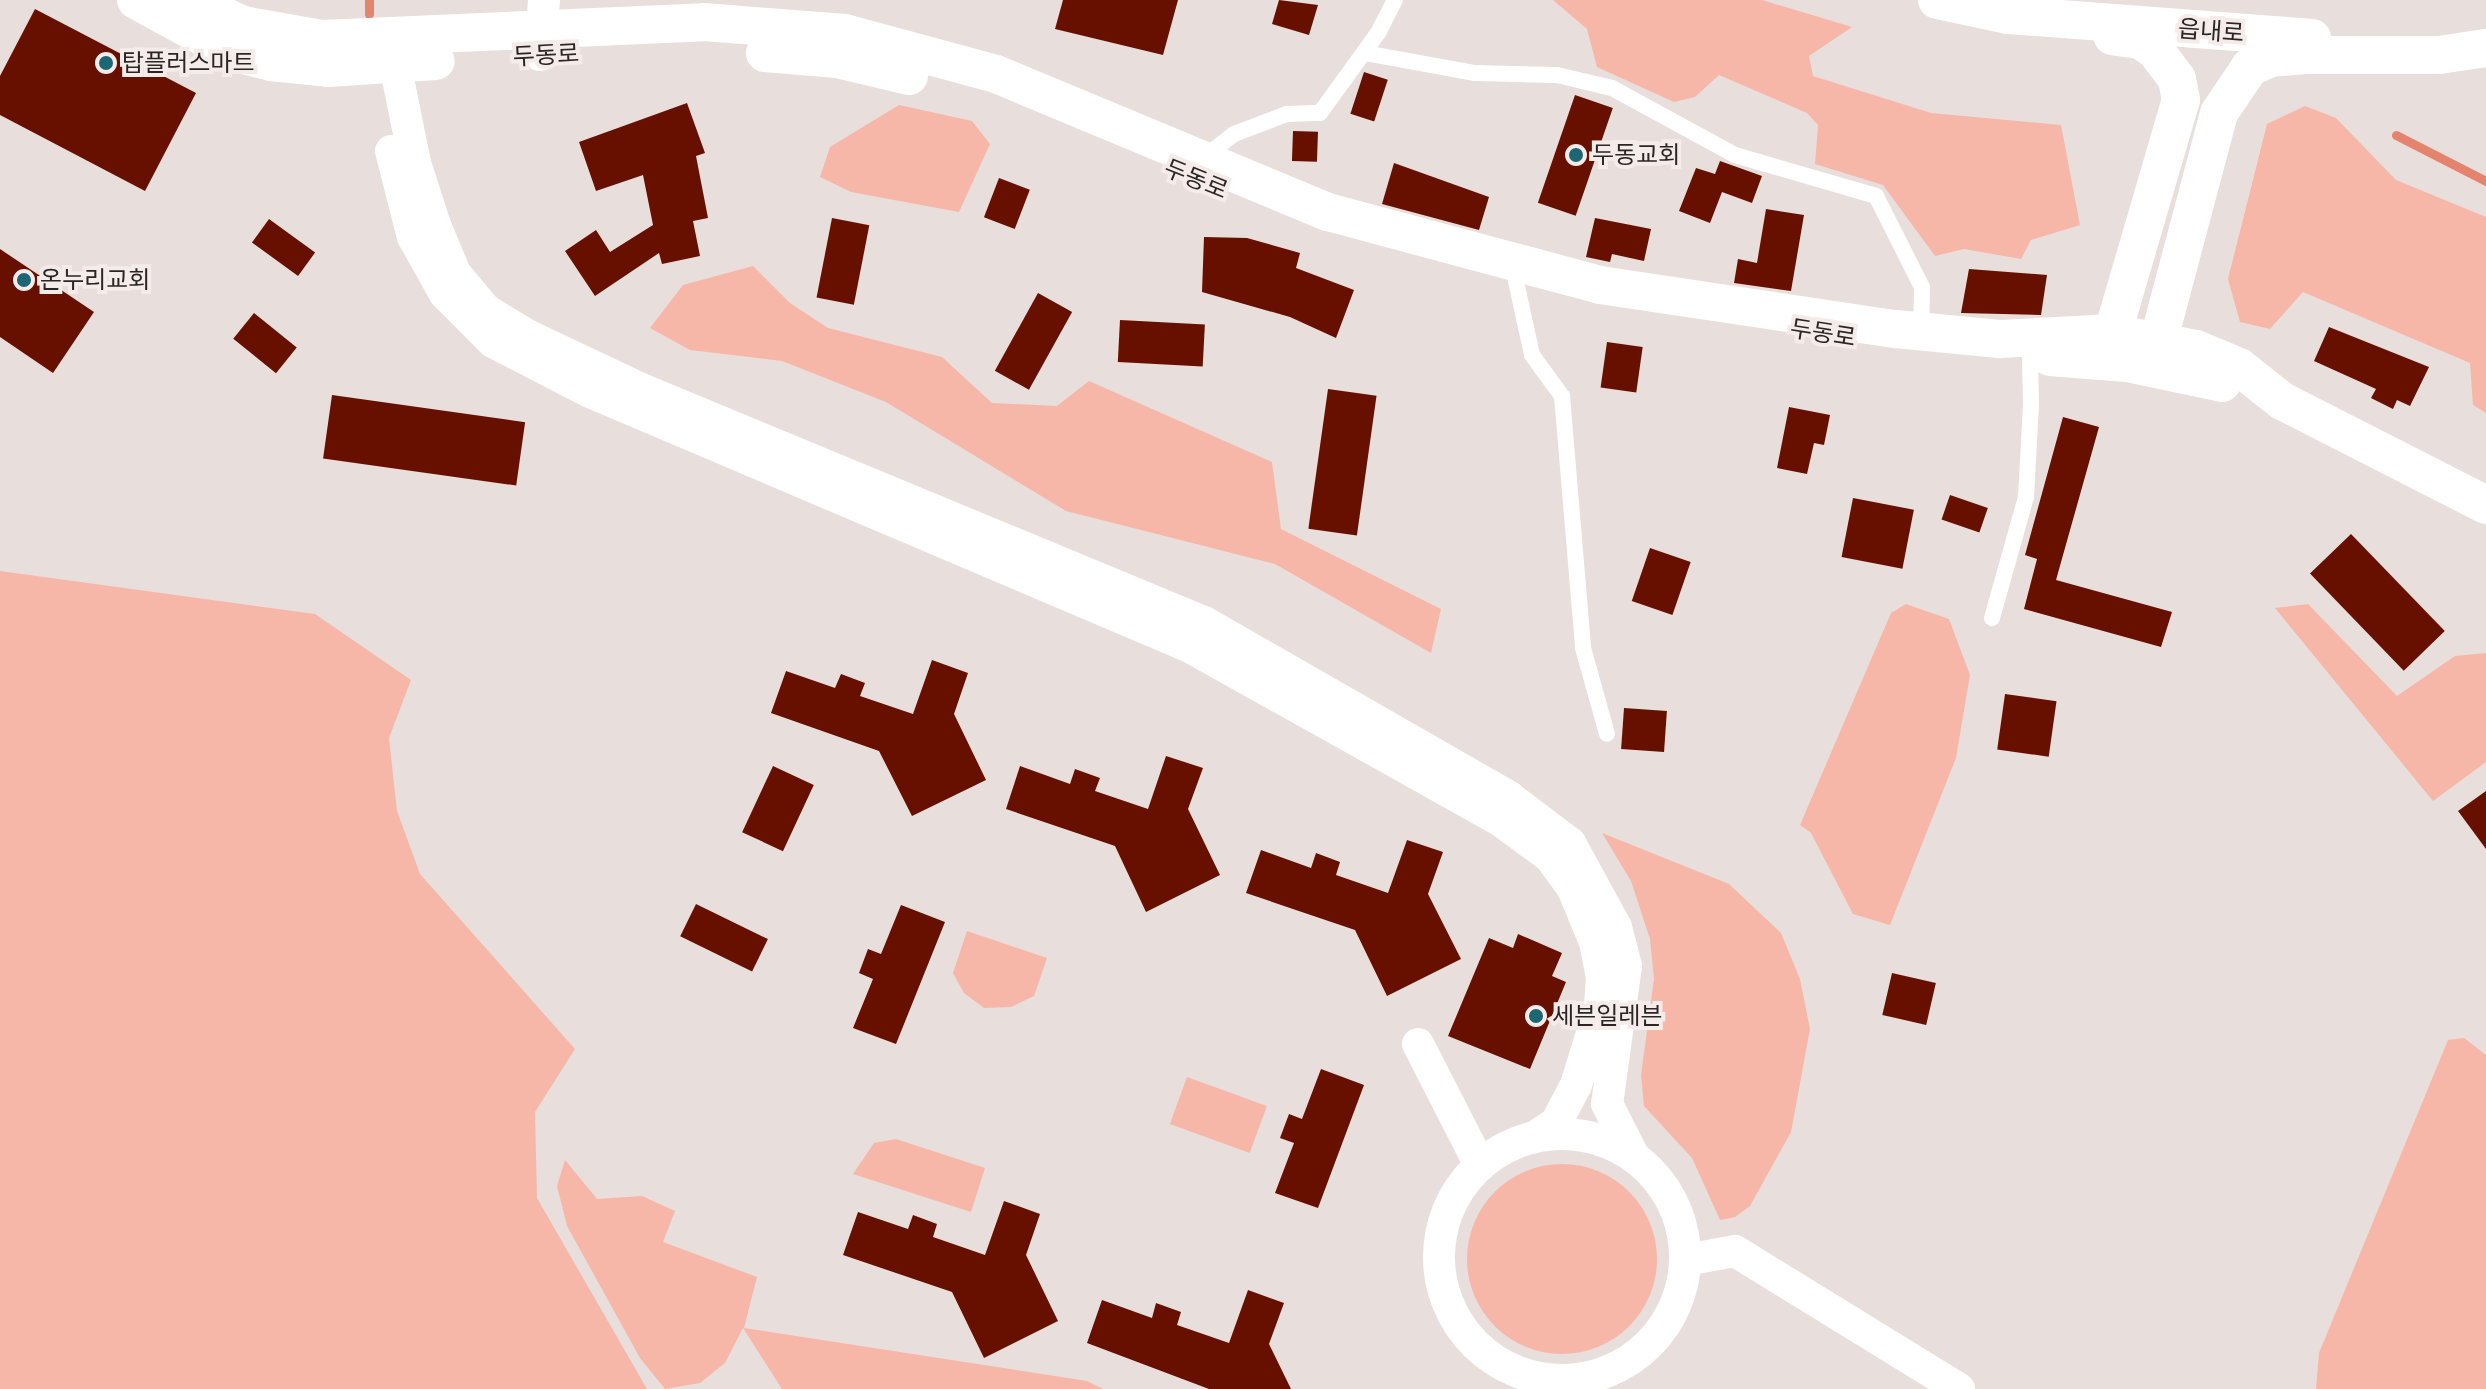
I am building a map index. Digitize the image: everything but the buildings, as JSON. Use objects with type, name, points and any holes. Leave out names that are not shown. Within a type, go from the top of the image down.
[{"type":"street","name":"두동로","points":[[136,0],[231,52],[294,65],[542,28],[704,22],[845,33],[996,74],[1193,166],[1513,271],[1920,340],[2026,347],[2104,332],[2154,354],[2268,391],[2486,505]]},
{"type":"street","name":"두동로","points":[[190,0],[266,32],[380,51]]},
{"type":"street","name":"읍내로","points":[[1937,0],[2008,15],[2299,37],[2486,46]]},
{"type":"street","points":[[2008,15],[2031,25],[2140,40],[2155,50],[2177,79],[2181,100],[2104,332]]},
{"type":"street","points":[[2154,354],[2219,113],[2250,67],[2271,58],[2303,55],[2439,55],[2486,46]]},
{"type":"street","points":[[380,51],[435,225],[455,273],[486,310],[527,335],[629,383],[1204,622],[1509,797],[1570,843],[1616,927],[1626,966],[1607,1104],[1633,1155],[1663,1183],[1681,1220],[1686,1260],[1673,1311],[1659,1335],[1629,1361],[1593,1377],[1552,1381],[1510,1380],[1478,1349],[1453,1316],[1440,1278],[1440,1236],[1454,1197],[1480,1165],[1506,1147],[1536,1136],[1556,1123],[1576,1085],[1600,1007],[1602,977],[1595,942],[1573,889],[1550,857],[1501,821],[1190,647],[590,392],[493,342],[445,294],[413,237],[380,51]]},
{"type":"street","points":[[2168,298],[2184,339],[2196,349]]},
{"type":"street","name":"두동로","points":[[2154,354],[2196,349],[2239,367],[2268,391]]},
{"type":"street","points":[[1418,1044],[1480,1165]]},
{"type":"street","points":[[1536,1136],[1592,1138],[1633,1155]]},
{"type":"street","points":[[1686,1260],[1735,1251],[1959,1389]]},
{"type":"lane","points":[[1193,166],[1234,134],[1287,114],[1320,113],[1365,53],[1395,0]]},
{"type":"lane","points":[[1365,53],[1475,73],[1557,75],[1612,88],[1735,155],[1876,196],[1922,287],[1920,340]]},
{"type":"lane","points":[[1513,271],[1532,355],[1562,396],[1583,648],[1607,734]]},
{"type":"lane","points":[[1992,618],[2026,497],[2026,347]]},
{"type":"shaded area","points":[[1553,0],[1762,0],[1852,27],[1809,56],[1813,76],[1931,113],[2061,125],[2080,225],[2031,240],[2021,259],[1964,249],[1935,256],[1883,185],[1815,164],[1818,125],[1807,113],[1719,75],[1695,97],[1674,102],[1597,67],[1587,29]]},
{"type":"shaded area","points":[[899,105],[972,121],[990,144],[959,212],[851,192],[820,177],[830,147]]},
{"type":"shaded area","points":[[2305,106],[2336,118],[2396,180],[2486,217],[2486,413],[2473,405],[2470,363],[2303,292],[2270,329],[2240,322],[2228,279],[2267,124]]},
{"type":"shaded area","points":[[753,266],[790,303],[828,328],[942,357],[992,403],[1057,406],[1089,381],[1272,462],[1281,529],[1441,609],[1431,653],[1275,564],[1066,511],[886,402],[782,361],[690,350],[650,328],[683,285]]},
{"type":"shaded area","points":[[0,571],[315,614],[411,680],[389,738],[397,811],[420,874],[575,1049],[535,1112],[537,1198],[647,1389],[0,1389]]},
{"type":"shaded area","points":[[1906,604],[1949,619],[1970,675],[1956,758],[1890,925],[1853,914],[1811,833],[1800,825],[1891,613]]},
{"type":"shaded area","points":[[2308,604],[2397,696],[2455,656],[2486,653],[2486,762],[2433,801],[2275,608]]},
{"type":"shaded area","points":[[1602,833],[1729,884],[1781,933],[1800,979],[1810,1029],[1791,1132],[1750,1206],[1735,1217],[1720,1220],[1692,1158],[1644,1106],[1641,1075],[1654,979],[1650,939],[1631,881]]},
{"type":"shaded area","points":[[967,931],[1047,958],[1034,996],[1011,1007],[984,1008],[964,993],[953,973]]},
{"type":"shaded area","points":[[2464,1038],[2486,1055],[2486,1389],[2316,1389],[2319,1353],[2448,1040]]},
{"type":"shaded area","points":[[1187,1077],[1267,1106],[1250,1153],[1170,1124]]},
{"type":"shaded area","points":[[896,1139],[985,1168],[971,1212],[853,1174],[874,1143]]},
{"type":"shaded area","points":[[565,1160],[597,1199],[642,1196],[675,1211],[663,1242],[757,1277],[744,1328],[1087,1381],[1103,1389],[782,1389],[743,1328],[725,1363],[700,1383],[665,1389],[640,1358],[567,1226],[557,1186]]},
{"type":"shaded area","points":[[1562,1164],[1598,1171],[1629,1192],[1650,1223],[1657,1259],[1650,1295],[1629,1326],[1598,1347],[1562,1354],[1526,1347],[1495,1326],[1474,1295],[1467,1259],[1474,1223],[1495,1192],[1526,1171]]},
{"type":"waterway","points":[[369,0],[369,14]]},
{"type":"waterway","points":[[2396,135],[2486,181]]},
{"type":"place","name":"탑플러스마트","points":[[106,63]]},
{"type":"place","name":"두동교회","points":[[1576,155]]},
{"type":"place","name":"온누리교회","points":[[24,280]]},
{"type":"place","name":"세븐일레븐","points":[[1536,1016]]}]
